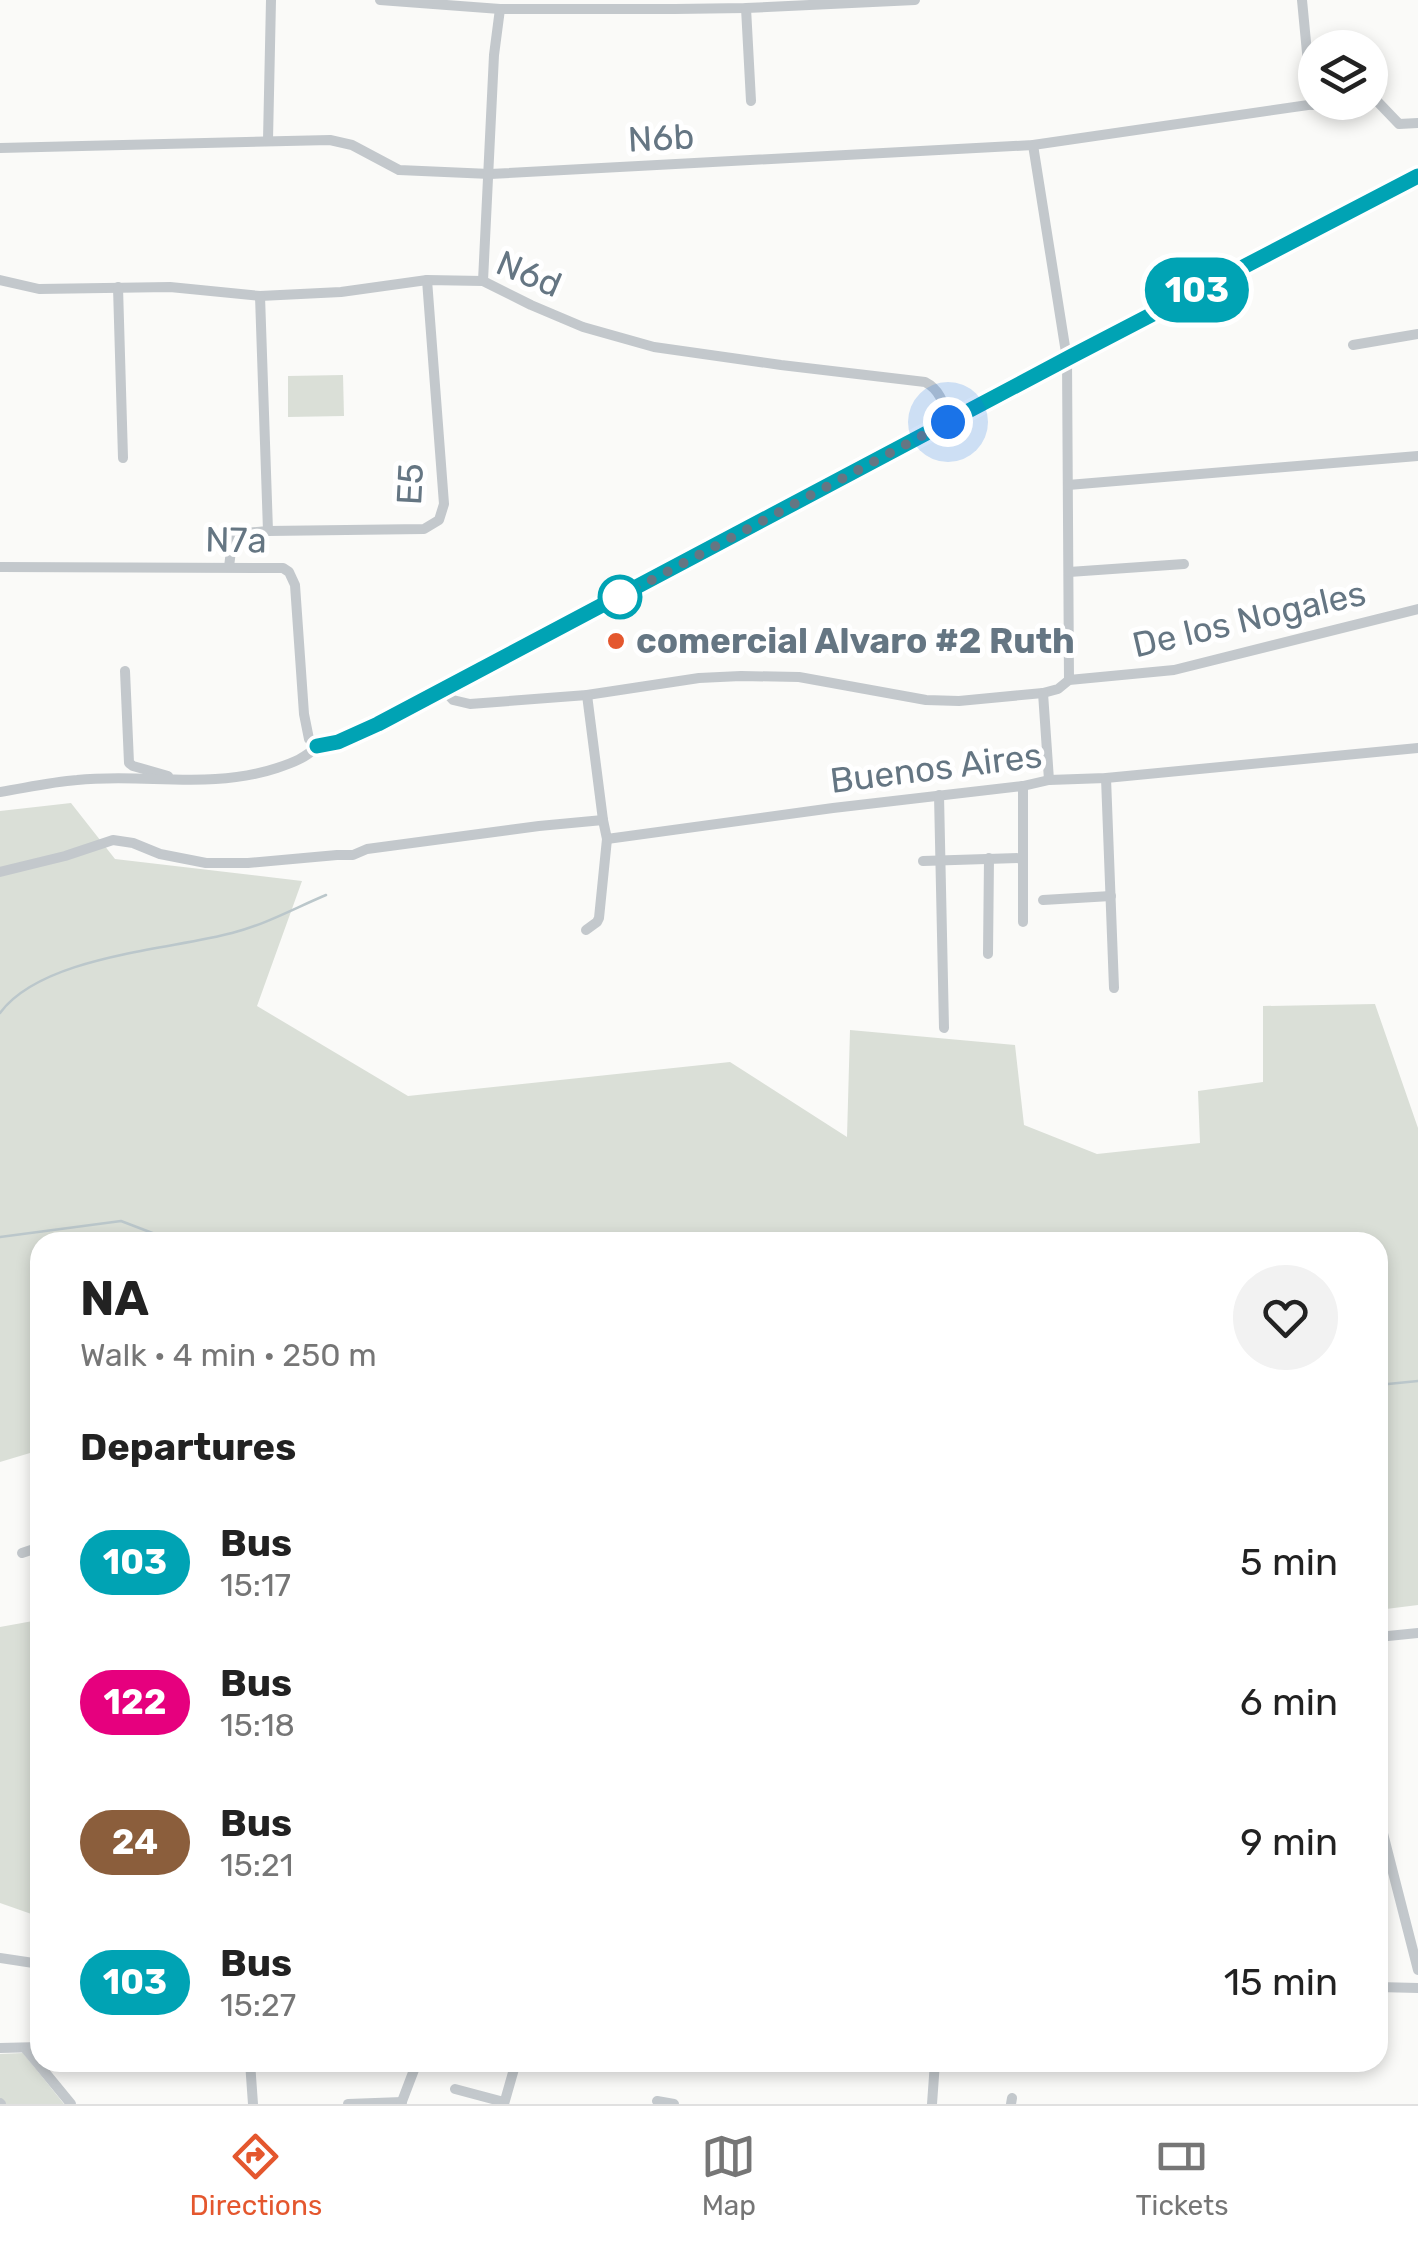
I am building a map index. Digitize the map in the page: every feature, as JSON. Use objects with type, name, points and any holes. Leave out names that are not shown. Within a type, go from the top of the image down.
[{"type":"street","points":[[268,140],[272,0]]},
{"type":"street","points":[[380,0],[496,6],[746,8],[915,0]]},
{"type":"street","points":[[1302,0],[1305,30]]},
{"type":"street","points":[[483,281],[496,6]]},
{"type":"street","points":[[746,8],[751,100]]},
{"type":"street","name":"N6b","points":[[0,148],[268,140],[344,142],[399,170],[490,174],[1034,145],[1298,108]]},
{"type":"street","points":[[1388,111],[1399,124],[1418,123]]},
{"type":"street","points":[[1034,145],[1066,359],[1069,680]]},
{"type":"street","points":[[0,792],[78,780],[194,781],[251,776],[307,756],[317,746],[338,742],[444,690],[1418,176]]},
{"type":"street","name":"N6d","points":[[0,280],[39,288],[170,287],[260,296],[341,292],[427,280],[483,281],[530,306],[584,327],[654,347],[925,382],[942,399],[948,422]]},
{"type":"street","name":"E5","points":[[268,531],[424,528],[439,520],[444,504],[427,280]]},
{"type":"street","points":[[118,287],[123,458]]},
{"type":"street","points":[[229,567],[233,534],[268,531],[260,296]]},
{"type":"street","points":[[1353,345],[1418,334]]},
{"type":"street","points":[[1068,485],[1418,456]]},
{"type":"street","points":[[1070,572],[1184,564]]},
{"type":"street","name":"N7a","points":[[0,567],[283,568],[292,578],[308,739],[317,746]]},
{"type":"street","name":"De los Nogales","points":[[444,690],[453,700],[470,704],[588,695],[699,678],[783,675],[926,700],[975,700],[1043,693],[1058,689],[1069,680],[1174,670],[1418,608]]},
{"type":"street","points":[[124,671],[129,763],[178,779]]},
{"type":"street","points":[[1043,693],[1049,780]]},
{"type":"street","points":[[586,930],[599,918],[607,838],[588,695]]},
{"type":"street","name":"Buenos Aires","points":[[607,838],[1049,780],[1418,748]]},
{"type":"street","points":[[1106,778],[1114,988]]},
{"type":"street","points":[[1023,786],[1023,922]]},
{"type":"street","points":[[939,795],[944,1028]]},
{"type":"street","points":[[0,872],[113,840],[206,863],[248,863],[353,855],[367,849],[603,820]]},
{"type":"street","points":[[988,954],[989,858]]},
{"type":"street","points":[[923,861],[1022,858]]},
{"type":"street","points":[[1043,900],[1110,896]]},
{"type":"street","points":[[22,1552],[30,1550]]},
{"type":"street","points":[[1388,1636],[1418,1633]]},
{"type":"street","points":[[1388,1853],[1418,1970]]},
{"type":"street","points":[[0,1958],[30,1962]]},
{"type":"street","points":[[1388,1988],[1418,1988]]},
{"type":"street","points":[[0,2048],[30,2048]]},
{"type":"street","points":[[25,2048],[30,2054]]},
{"type":"street","points":[[45,2072],[71,2104]]},
{"type":"street","points":[[251,2072],[253,2104]]},
{"type":"street","points":[[348,2104],[402,2103],[413,2072]]},
{"type":"street","points":[[455,2090],[504,2103],[513,2072]]},
{"type":"street","points":[[932,2104],[934,2072]]},
{"type":"street","points":[[657,2101],[674,2104]]},
{"type":"shaded area","points":[[343,375],[344,416],[288,417],[288,376]]},
{"type":"shaded area","points":[[71,803],[115,859],[302,881],[257,1006],[408,1096],[730,1062],[847,1137],[850,1030],[1015,1045],[1024,1125],[1097,1154],[1200,1143],[1198,1091],[1263,1082],[1263,1006],[1375,1004],[1418,1128],[1418,1605],[1388,1609],[1388,1232],[30,1232],[30,1453],[0,1462],[0,811]]},
{"type":"shaded area","points":[[30,1622],[30,1914],[0,1903],[0,1627]]},
{"type":"shaded area","points":[[23,2053],[30,2062],[30,2072],[38,2072],[64,2104],[5,2104],[0,2099],[0,2054]]},
{"type":"waterway","points":[[0,1013],[19,994],[75,967],[244,930],[326,895]]},
{"type":"waterway","points":[[38,1232],[121,1221],[150,1232]]},
{"type":"waterway","points":[[0,1237],[30,1233]]},
{"type":"waterway","points":[[1388,1384],[1418,1381]]},
{"type":"bus line","name":"103","points":[[317,746],[338,742],[378,724],[1418,176]]},
{"type":"place","name":"comercial Alvaro #2 Ruth","points":[[616,641]]},
{"type":"route","points":[[620,597],[948,422]]}]
